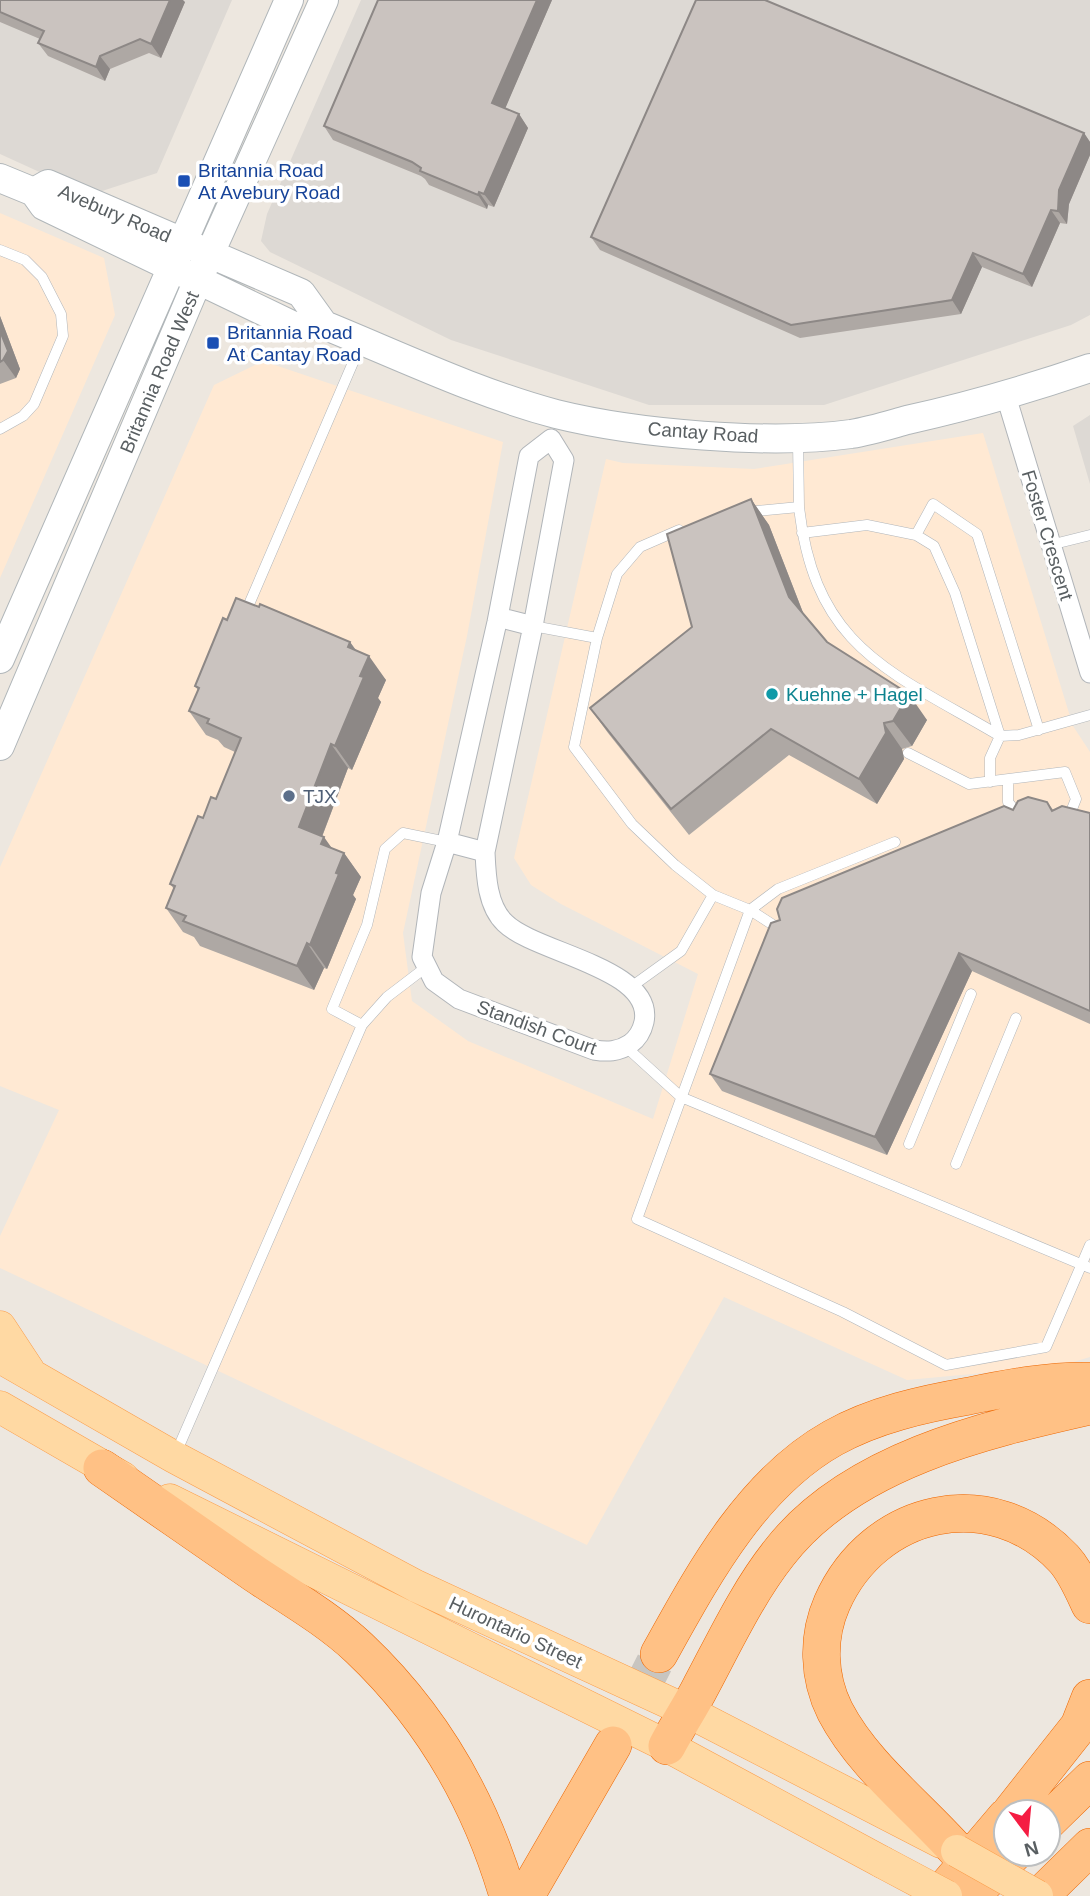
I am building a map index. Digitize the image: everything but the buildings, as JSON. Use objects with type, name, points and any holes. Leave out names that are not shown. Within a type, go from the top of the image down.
[{"type":"highway","points":[[659,1654],[700,1579],[756,1503],[778,1479],[833,1438],[872,1420],[930,1403],[1003,1390],[1090,1381]]},
{"type":"highway","points":[[667,1746],[685,1710],[779,1552],[818,1514],[864,1482],[930,1449],[1007,1425],[1090,1406]]},
{"type":"highway","points":[[102,1468],[305,1606],[357,1646],[386,1675],[438,1739],[462,1779],[518,1894]]},
{"type":"highway","points":[[957,1851],[921,1822],[854,1741],[834,1710],[823,1677],[821,1648],[827,1616],[842,1581],[862,1555],[886,1535],[914,1521],[950,1514],[982,1514],[1013,1524],[1041,1540],[1065,1560],[1090,1605]]},
{"type":"highway","points":[[1022,1798],[1079,1726],[1090,1698]]},
{"type":"highway","points":[[518,1894],[613,1745]]},
{"type":"highway","points":[[1062,1807],[1090,1780]]},
{"type":"highway","points":[[939,1896],[992,1834]]},
{"type":"highway","points":[[1039,1896],[1090,1847]]},
{"type":"highway","points":[[971,1896],[999,1868]]},
{"type":"main road","name":"Britannia Road West","points":[[197,247],[289,0]]},
{"type":"main road","name":"Britannia Road West","points":[[0,659],[197,247],[324,0]]},
{"type":"main road","name":"Avebury Road","points":[[0,178],[34,192],[44,206],[184,274]]},
{"type":"main road","name":"Avebury Road","points":[[34,192],[48,184],[197,247]]},
{"type":"main road","points":[[197,247],[301,293],[324,325]]},
{"type":"main road","name":"Britannia Road West","points":[[0,746],[184,274]]},
{"type":"main road","name":"Cantay Road","points":[[184,274],[294,326],[324,325],[515,401],[554,426],[618,425],[712,436],[798,437],[852,434],[1006,396],[1090,368]]},
{"type":"main road","points":[[0,1327],[32,1375]]},
{"type":"main road","name":"Hurontario Street","points":[[0,1357],[174,1457],[416,1586],[921,1822]]},
{"type":"main road","name":"Hurontario Street","points":[[0,1407],[102,1468],[667,1746],[946,1896]]},
{"type":"main road","points":[[957,1851],[1039,1896]]},
{"type":"street","name":"Foster Crescent","points":[[1006,396],[1090,673]]},
{"type":"street","points":[[425,968],[422,945],[424,926],[447,842],[498,617],[529,456],[554,426]]},
{"type":"street","points":[[554,426],[565,460],[485,852],[492,903],[506,925],[528,939],[596,967],[631,987]]},
{"type":"street","points":[[498,617],[533,626]]},
{"type":"street","points":[[447,842],[485,852]]},
{"type":"street","name":"Standish Court","points":[[425,968],[444,989],[482,1008],[594,1050],[615,1051],[626,1047],[643,1027],[645,1014],[642,1002],[631,987]]},
{"type":"lane","points":[[0,250],[25,260],[42,277],[61,314],[62,336],[34,404],[23,416],[0,429]]},
{"type":"lane","points":[[250,602],[363,341]]},
{"type":"lane","points":[[798,437],[799,507],[812,574],[826,607],[867,654],[886,669],[1000,736],[1039,730],[1090,715]]},
{"type":"lane","points":[[916,534],[933,504],[977,534],[1039,730]]},
{"type":"lane","points":[[731,514],[799,507]]},
{"type":"lane","points":[[802,533],[867,525],[916,534],[934,546],[955,593],[1000,736],[990,758],[990,782]]},
{"type":"lane","points":[[689,526],[640,547],[617,574],[597,638],[574,747],[632,824],[675,865],[713,895],[750,909],[786,934]]},
{"type":"lane","points":[[1050,545],[1090,535]]},
{"type":"lane","points":[[533,626],[597,638]]},
{"type":"lane","points":[[908,753],[969,784],[1065,772],[1076,799],[1067,822]]},
{"type":"lane","points":[[1008,780],[1008,802],[1024,821]]},
{"type":"lane","points":[[362,1025],[332,1009],[367,925],[385,849],[403,833],[447,842]]},
{"type":"lane","points":[[895,842],[778,889],[750,909],[637,1219],[843,1312],[946,1365],[1046,1347],[1086,1266],[1090,1245]]},
{"type":"lane","points":[[631,987],[681,951],[713,895]]},
{"type":"lane","points":[[174,1457],[362,1025],[387,997],[425,968]]},
{"type":"lane","points":[[909,1144],[971,994]]},
{"type":"lane","points":[[956,1164],[1016,1018]]},
{"type":"lane","points":[[626,1047],[681,1097],[891,1182],[1086,1266]]},
{"type":"shaded area","points":[[0,0],[232,0],[157,173],[90,195],[0,154]]},
{"type":"shaded area","points":[[361,0],[1090,0],[1090,315],[1071,325],[824,405],[649,405],[451,340],[270,252],[261,241],[267,214]]},
{"type":"shaded area","points":[[0,213],[104,258],[115,315],[0,578]]},
{"type":"shaded area","points":[[263,361],[503,442],[467,636],[403,933],[412,1001],[468,1041],[653,1119],[698,974],[561,904],[531,885],[514,858],[606,459],[623,463],[754,469],[983,433],[1073,726],[1090,752],[1090,1357],[1060,1366],[907,1380],[724,1297],[587,1545],[0,1268],[0,1236],[59,1110],[0,1086],[0,867],[214,385]]},
{"type":"shaded area","points":[[1090,415],[1090,484],[1073,426]]},
{"type":"tunnel","points":[[613,1745],[659,1654]]},
{"type":"place","name":"Britannia Road At Avebury Road","points":[[184,181]]},
{"type":"place","name":"Britannia Road At Cantay Road","points":[[213,343]]},
{"type":"place","name":"Kuehne + Hagel","points":[[772,694]]},
{"type":"place","name":"TJX","points":[[289,796]]}]
